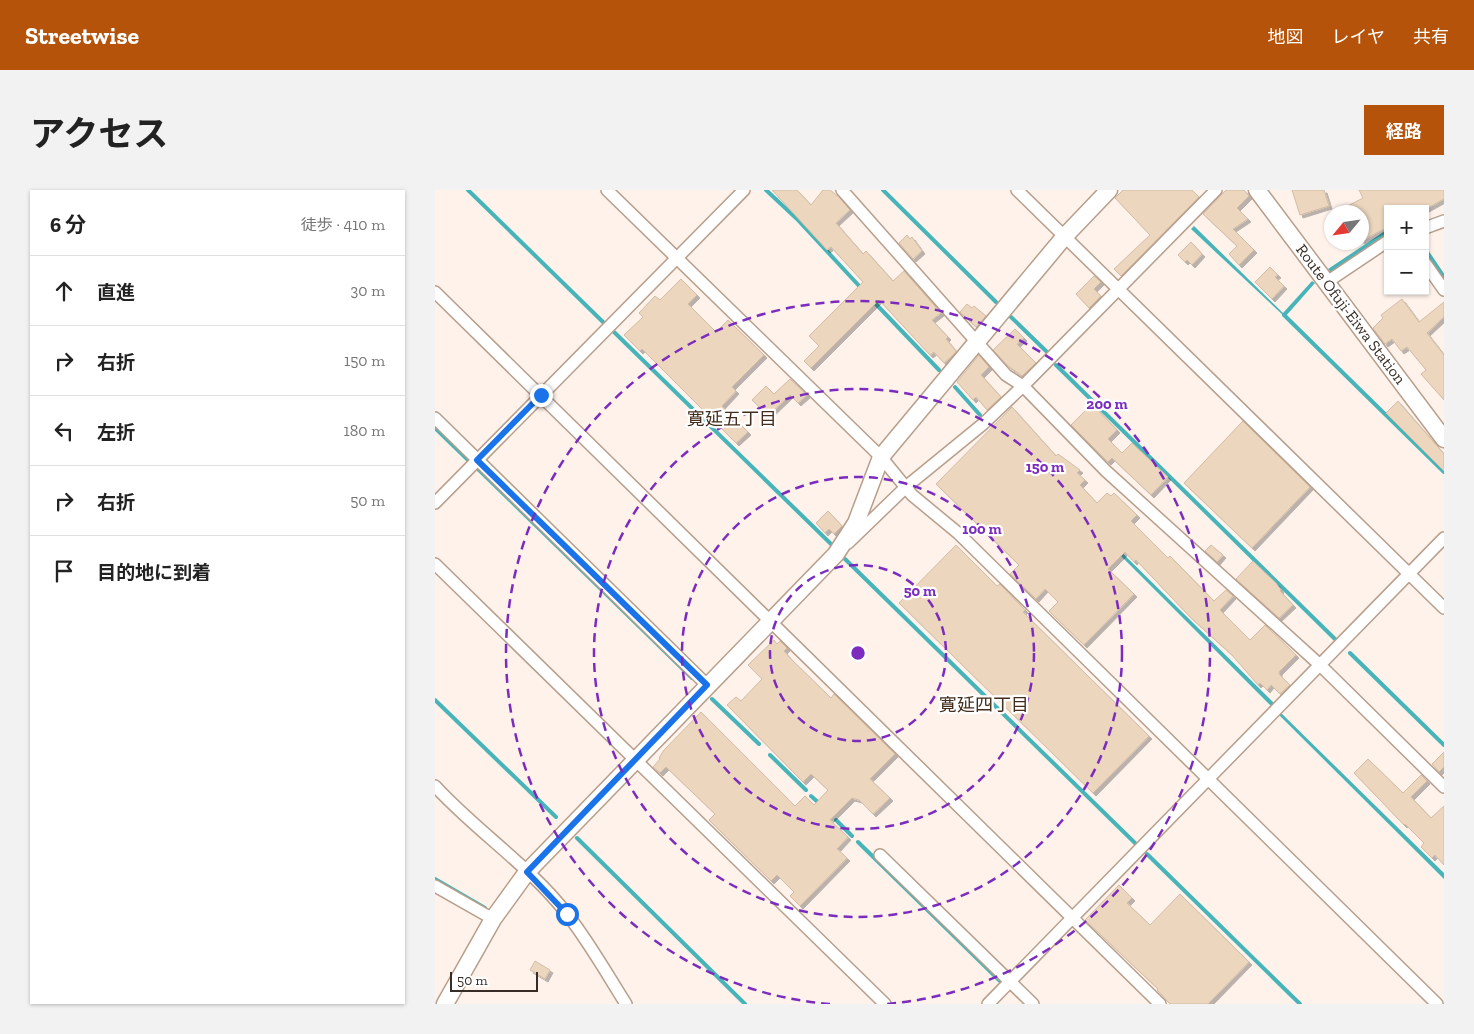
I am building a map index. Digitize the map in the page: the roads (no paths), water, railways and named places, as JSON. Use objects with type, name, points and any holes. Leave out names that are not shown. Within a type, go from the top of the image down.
[{"type":"street","points":[[607,190],[881,457],[912,494],[958,533],[1437,1004]]},
{"type":"street","points":[[435,503],[744,190]]},
{"type":"street","points":[[842,190],[1006,375],[1023,386],[1106,471],[1320,665],[1444,787]]},
{"type":"street","points":[[1017,190],[1118,288],[1121,294],[1444,608]]},
{"type":"street","points":[[836,554],[856,523],[881,457],[1065,236],[1109,190]]},
{"type":"street","points":[[445,1004],[493,919],[527,872],[634,759],[836,554],[907,486],[983,424],[1023,386],[1216,190]]},
{"type":"street","name":"Route Ofuji-Eiwa Station","points":[[1257,190],[1444,439]]},
{"type":"street","points":[[1429,226],[1444,220]]},
{"type":"street","points":[[1327,282],[1384,244]]},
{"type":"street","points":[[1429,269],[1444,290]]},
{"type":"street","points":[[435,292],[1160,1004]]},
{"type":"street","points":[[435,418],[707,685]]},
{"type":"street","points":[[988,1004],[1444,538]]},
{"type":"street","points":[[435,564],[885,1004]]},
{"type":"street","points":[[435,786],[459,813],[527,872],[567,914],[626,1004]]},
{"type":"street","points":[[880,855],[1033,1004]]},
{"type":"street","points":[[435,886],[493,919]]},
{"type":"water","points":[[1194,226],[1283,313],[1312,281],[1315,283],[1285,317],[1191,229]]},
{"type":"water","points":[[1384,232],[1384,240],[1369,250],[1369,242]]},
{"type":"water","points":[[1356,250],[1368,250],[1332,274],[1328,269]]},
{"type":"water","points":[[993,425],[1276,705],[1273,708],[992,427]]},
{"type":"water","points":[[1279,711],[1444,873],[1444,879],[1277,713]]},
{"type":"waterway","points":[[468,190],[603,322]]},
{"type":"waterway","points":[[766,190],[797,219],[862,289]]},
{"type":"waterway","points":[[883,190],[996,302]]},
{"type":"waterway","points":[[1426,250],[1444,277]]},
{"type":"waterway","points":[[873,301],[939,370]]},
{"type":"waterway","points":[[1284,315],[1444,472]]},
{"type":"waterway","points":[[1011,317],[1046,351]]},
{"type":"waterway","points":[[614,332],[831,544]]},
{"type":"waterway","points":[[1056,365],[1337,641]]},
{"type":"waterway","points":[[955,387],[980,415]]},
{"type":"waterway","points":[[435,428],[467,459]]},
{"type":"waterway","points":[[477,468],[692,678]]},
{"type":"waterway","points":[[845,559],[1135,843]]},
{"type":"waterway","points":[[1350,653],[1444,745]]},
{"type":"waterway","points":[[712,699],[759,744]]},
{"type":"waterway","points":[[435,700],[556,817]]},
{"type":"waterway","points":[[770,755],[806,790]]},
{"type":"waterway","points":[[811,796],[820,804]]},
{"type":"waterway","points":[[836,820],[852,836]]},
{"type":"waterway","points":[[577,838],[745,1004]]},
{"type":"waterway","points":[[858,842],[1000,981]]},
{"type":"waterway","points":[[1147,854],[1300,1004]]},
{"type":"waterway","points":[[435,879],[485,908]]},
{"type":"district","name":"寛延五丁目","points":[[732,419]]},
{"type":"district","name":"寛延四丁目","points":[[984,705]]}]
